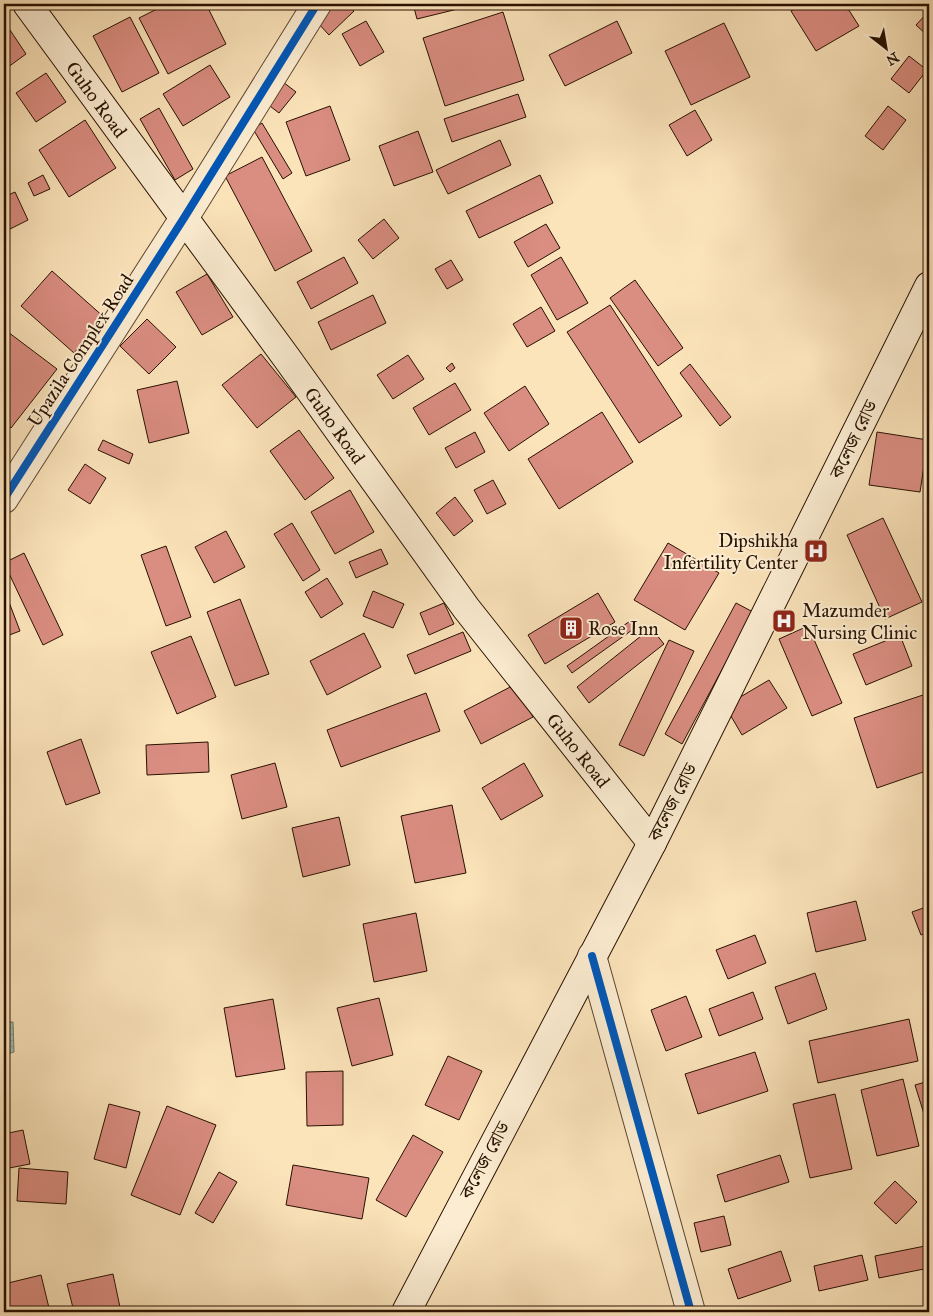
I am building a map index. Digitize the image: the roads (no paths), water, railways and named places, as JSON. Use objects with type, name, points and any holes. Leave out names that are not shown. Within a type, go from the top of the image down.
[{"type":"main road","name":"Guho Road","points":[[27,4],[466,608],[652,843]]},
{"type":"main road","name":"Upazila Complex Road","points":[[4,499],[184,218],[317,4]]},
{"type":"main road","name":"কলেজ রোড","points":[[406,1312],[652,843],[929,286]]},
{"type":"main road","points":[[592,956],[691,1312]]},
{"type":"place","name":"Dipshikha Infertility Center","points":[[816,551]]},
{"type":"place","name":"Mazumder Nursing Clinic","points":[[784,621]]},
{"type":"place","name":"Rose Inn","points":[[571,628]]}]
